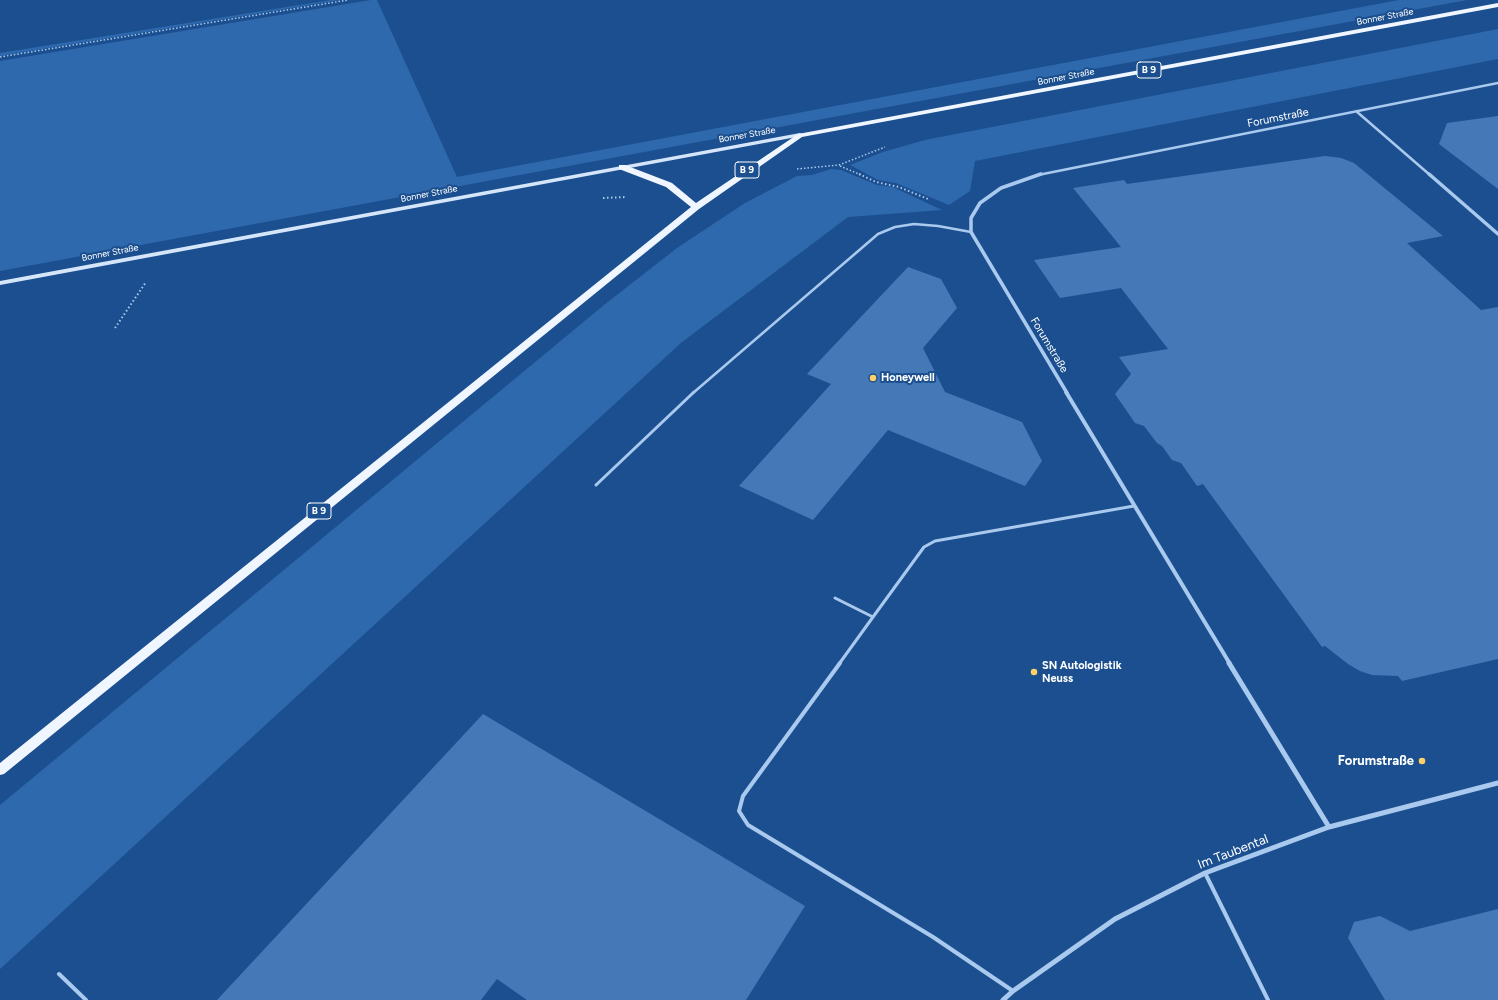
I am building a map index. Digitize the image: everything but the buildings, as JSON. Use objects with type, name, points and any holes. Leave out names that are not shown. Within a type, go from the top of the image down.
[{"type":"main road","name":"Bonner Straße","points":[[0,283],[1498,6]]},
{"type":"main road","name":"B 9","points":[[0,770],[696,207],[800,135]]},
{"type":"main road","points":[[622,167],[669,186],[696,207]]},
{"type":"street","name":"Forumstraße","points":[[1329,827],[1134,506],[971,232],[971,218],[980,203],[1001,188],[1045,173],[1498,82]]},
{"type":"street","points":[[1356,111],[1498,234]]},
{"type":"street","name":"Im Taubental","points":[[1003,1000],[1013,991],[1115,919],[1205,873],[1329,827],[1498,783]]},
{"type":"lane","points":[[596,485],[687,398],[878,234],[895,227],[914,224],[938,226],[971,232]]},
{"type":"lane","points":[[1013,991],[932,937],[748,825],[739,811],[743,796],[924,547],[935,542],[1134,506]]},
{"type":"lane","points":[[835,598],[873,616]]},
{"type":"lane","points":[[1205,873],[1268,1000]]},
{"type":"lane","points":[[59,974],[86,1000]]},
{"type":"path","points":[[0,57],[348,0]]},
{"type":"path","points":[[839,166],[876,182],[899,187],[928,199]]},
{"type":"path","points":[[115,328],[152,273],[162,253]]},
{"type":"shaded area","points":[[331,0],[340,0],[0,56],[0,53]]},
{"type":"shaded area","points":[[377,0],[457,177],[1399,0],[1467,0],[0,271],[0,61]]},
{"type":"shaded area","points":[[1498,29],[1498,59],[975,161],[970,191],[949,205],[896,183],[878,180],[850,165],[883,152],[925,140]]},
{"type":"shaded area","points":[[831,169],[841,170],[877,185],[893,187],[942,210],[848,217],[682,342],[0,969],[0,805],[604,305],[677,248],[745,203],[797,176],[812,175]]},
{"type":"place","name":"Honeywell","points":[[873,378]]},
{"type":"place","name":"SN Autologistik Neuss","points":[[1034,672]]},
{"type":"place","name":"Forumstraße","points":[[1422,761]]}]
